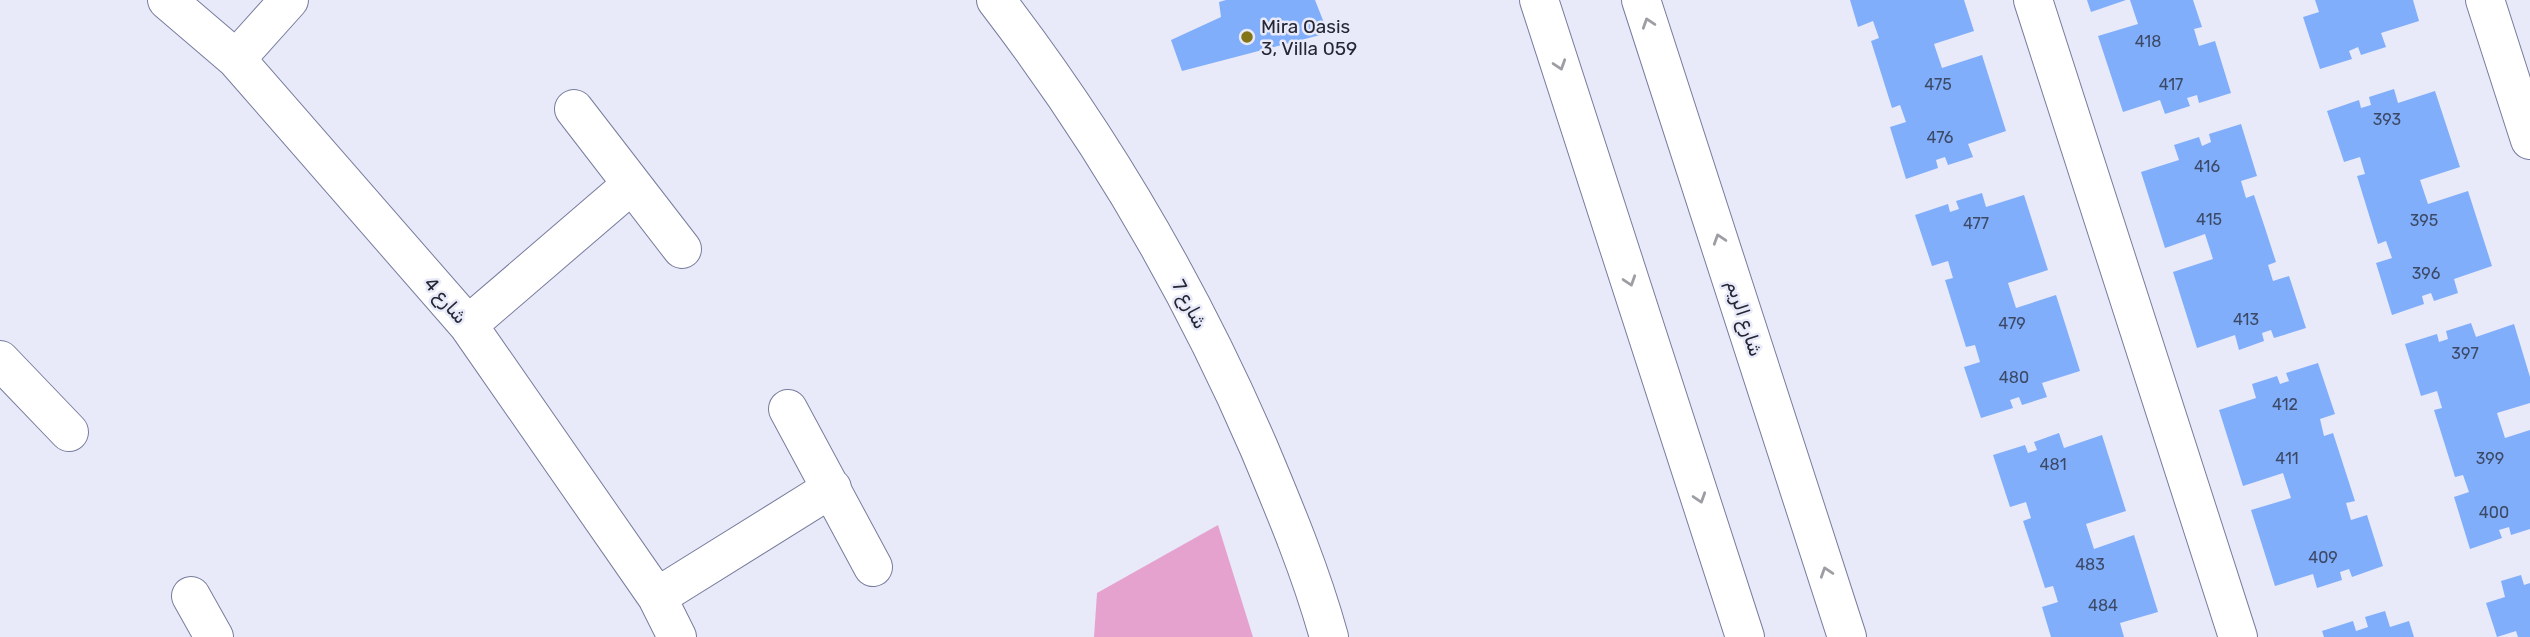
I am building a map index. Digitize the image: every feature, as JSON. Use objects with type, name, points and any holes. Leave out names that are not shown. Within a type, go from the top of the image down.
[{"type":"street","name":"شارع 4","points":[[167,0],[236,59],[468,325],[657,597],[677,637]]},
{"type":"street","points":[[236,59],[289,0]]},
{"type":"street","name":"شارع 7","points":[[996,0],[1034,49],[1091,133],[1144,219],[1193,307],[1283,504],[1329,637]]},
{"type":"street","points":[[1539,0],[1745,637]]},
{"type":"street","name":"شارع الريم","points":[[1641,0],[1847,637]]},
{"type":"street","points":[[2033,0],[2238,637]]},
{"type":"street","points":[[2485,0],[2530,140]]},
{"type":"street","points":[[574,109],[682,249]]},
{"type":"street","points":[[468,325],[631,185]]},
{"type":"street","points":[[4,373],[69,432]]},
{"type":"street","points":[[788,409],[873,567]]},
{"type":"street","points":[[657,597],[832,488]]},
{"type":"street","points":[[191,596],[214,637]]},
{"type":"shaded area","points":[[1218,525],[1253,637],[1094,637],[1097,593]]},
{"type":"building","name":"Mira Oasis 3, Villa 059","points":[[1315,0],[1328,33],[1182,71],[1171,40],[1221,17],[1219,2]]},
{"type":"building","points":[[1850,0],[1964,0],[1974,31],[1934,44],[1942,68],[1982,55],[2006,131],[1968,144],[1973,157],[1948,165],[1945,157],[1936,160],[1938,168],[1906,179],[1890,127],[1906,122],[1900,105],[1892,108],[1871,41],[1879,38],[1873,21],[1858,27]]},
{"type":"building","points":[[2087,0],[2126,0],[2091,12]]},
{"type":"building","points":[[2130,0],[2193,0],[2202,27],[2194,29],[2199,46],[2215,41],[2231,93],[2199,103],[2197,95],[2187,98],[2190,106],[2165,114],[2160,100],[2123,112],[2098,36],[2138,24]]},
{"type":"building","points":[[2315,0],[2413,0],[2419,21],[2381,33],[2386,47],[2361,55],[2358,47],[2349,51],[2352,59],[2320,69],[2303,17],[2319,12]]},
{"type":"building","points":[[2394,89],[2398,103],[2435,91],[2460,167],[2420,180],[2428,204],[2468,191],[2492,266],[2454,279],[2458,293],[2434,301],[2431,293],[2422,296],[2424,304],[2392,315],[2376,263],[2392,258],[2386,241],[2378,244],[2357,176],[2365,174],[2360,157],[2344,162],[2327,111],[2359,100],[2361,108],[2371,105],[2369,97]]},
{"type":"building","points":[[2241,124],[2257,176],[2241,181],[2246,198],[2254,195],[2265,228],[2276,262],[2268,265],[2273,281],[2289,276],[2306,328],[2274,338],[2271,330],[2262,333],[2264,341],[2239,350],[2235,335],[2197,348],[2173,272],[2213,259],[2205,234],[2165,248],[2141,172],[2179,160],[2174,145],[2199,137],[2202,146],[2211,142],[2209,134]]},
{"type":"building","points":[[1982,193],[1986,207],[2024,195],[2048,270],[2008,283],[2016,308],[2056,295],[2080,371],[2042,383],[2047,397],[2022,405],[2019,397],[2010,400],[2013,408],[1981,418],[1964,367],[1980,362],[1975,345],[1966,347],[1945,280],[1953,278],[1948,261],[1932,266],[1915,215],[1948,204],[1950,212],[1959,209],[1956,201]]},
{"type":"building","points":[[2471,323],[2476,337],[2514,324],[2530,377],[2530,403],[2497,413],[2505,438],[2530,430],[2530,529],[2511,535],[2509,527],[2499,530],[2502,538],[2470,549],[2454,497],[2469,492],[2463,475],[2455,477],[2434,410],[2442,408],[2437,391],[2421,396],[2405,344],[2437,334],[2439,342],[2448,339],[2446,331]]},
{"type":"building","points":[[2318,363],[2335,414],[2320,419],[2324,436],[2333,433],[2355,501],[2346,503],[2351,520],[2367,515],[2383,566],[2352,577],[2349,569],[2340,572],[2342,580],[2317,588],[2313,574],[2275,586],[2251,510],[2291,498],[2283,473],[2243,486],[2219,410],[2256,398],[2252,384],[2277,376],[2280,384],[2289,381],[2286,373]]},
{"type":"building","points":[[2059,433],[2064,448],[2102,435],[2126,511],[2086,524],[2094,549],[2134,535],[2158,612],[2120,623],[2124,637],[2051,637],[2042,607],[2058,602],[2053,586],[2045,588],[2023,521],[2031,518],[2026,502],[2010,507],[1993,455],[2025,445],[2028,453],[2037,450],[2034,442]]},
{"type":"building","points":[[2521,575],[2524,585],[2530,583],[2530,637],[2518,637],[2516,631],[2497,637],[2486,603],[2505,597],[2501,581]]},
{"type":"building","points":[[2385,611],[2390,627],[2409,621],[2414,637],[2324,637],[2322,631],[2353,621],[2356,631],[2368,627],[2365,617]]},
{"type":"place","name":"Mira Oasis 3, Villa 059","points":[[1247,37]]}]
